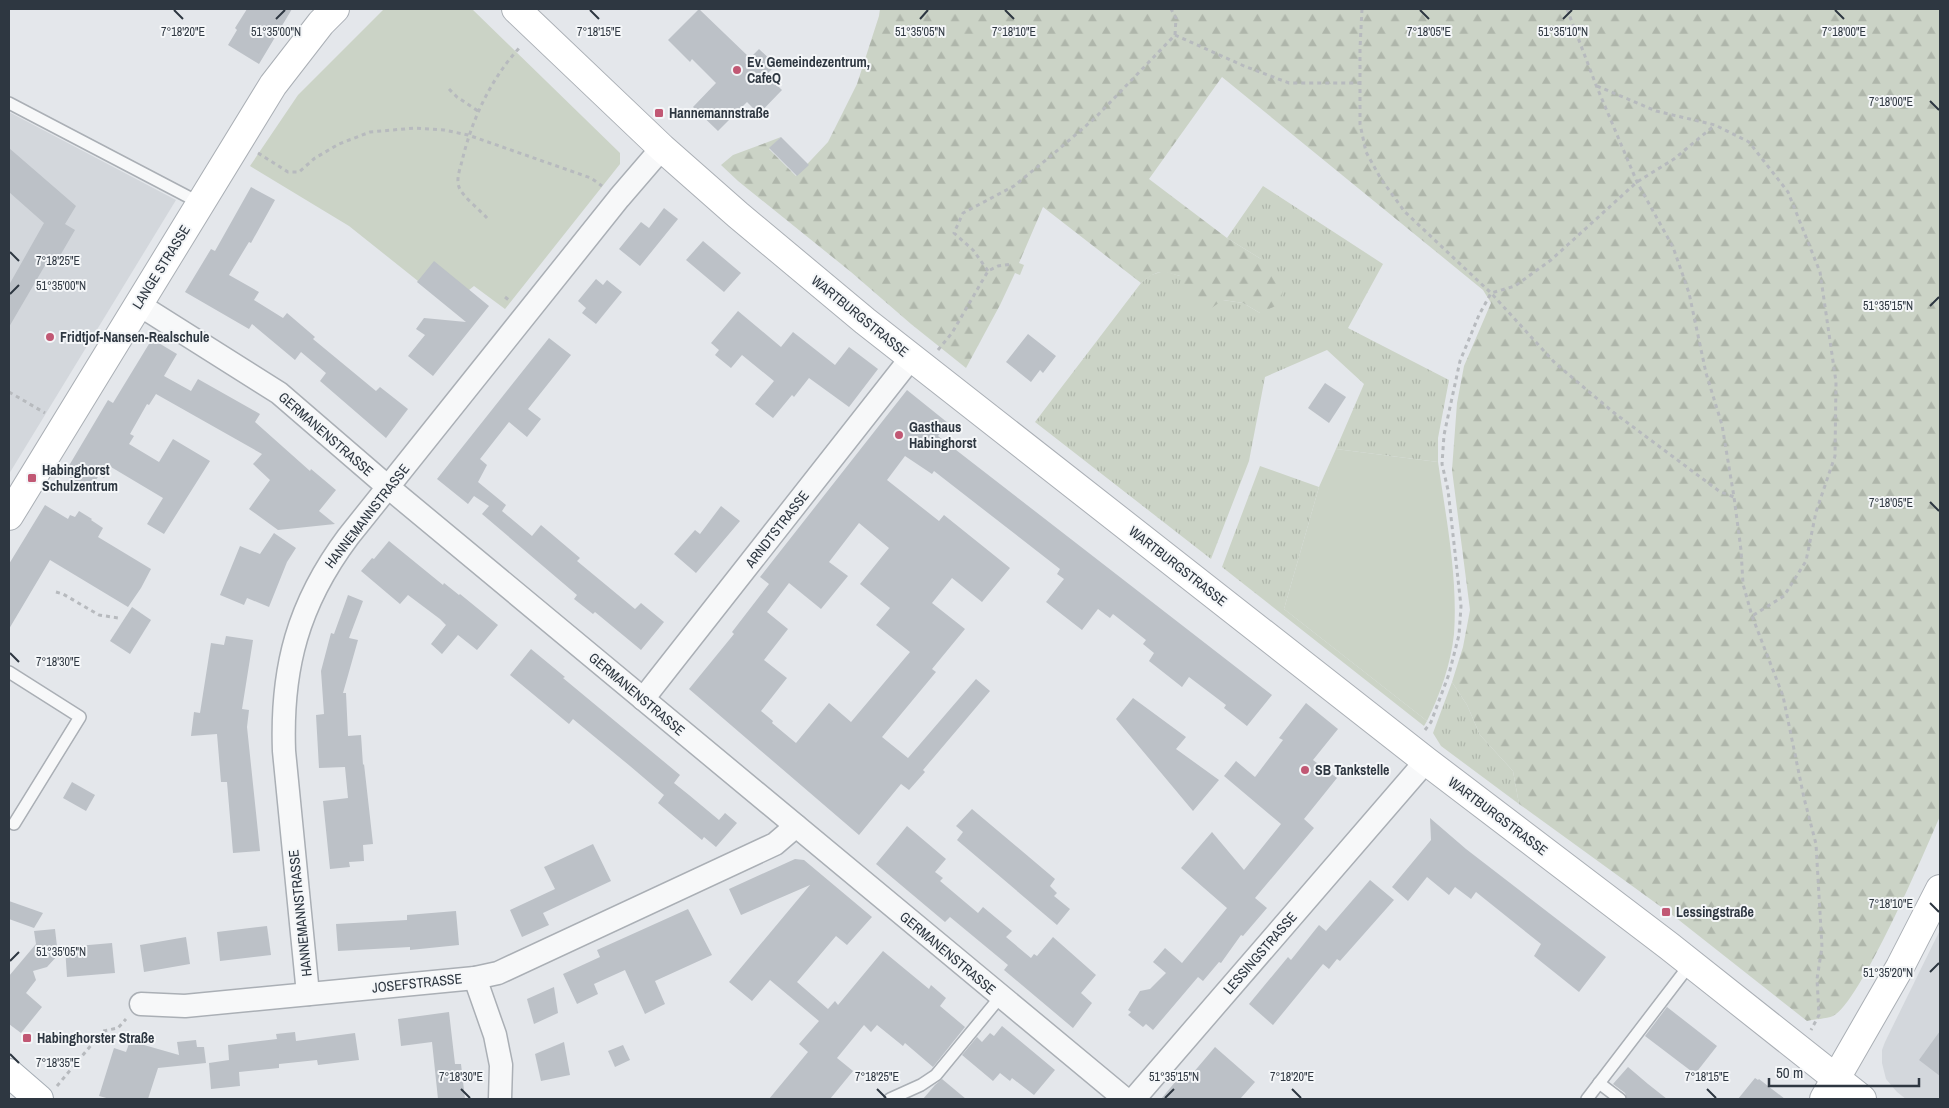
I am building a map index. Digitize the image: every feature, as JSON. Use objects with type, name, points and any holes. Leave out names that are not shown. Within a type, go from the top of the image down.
[{"type":"main road","name":"WARTBURGSTRASSE","points":[[516,9],[662,148],[738,215],[917,363],[1418,755],[1690,963],[1800,1050],[1830,1089],[1862,1099]]},
{"type":"main road","name":"LANGE STRASSE","points":[[9,516],[238,141],[279,78],[327,13]]},
{"type":"main road","points":[[1830,1089],[1900,968],[1940,889]]},
{"type":"main road","points":[[9,1073],[46,1096]]},
{"type":"street","name":"HANNEMANNSTRASSE","points":[[308,994],[282,721],[289,661],[302,616],[330,562],[619,198],[662,148]]},
{"type":"street","name":"GERMANENSTRASSE","points":[[138,304],[279,393],[388,488],[1125,1099]]},
{"type":"street","name":"ARNDTSTRASSE","points":[[643,699],[917,363]]},
{"type":"street","name":"LESSINGSTRASSE","points":[[1134,1099],[1418,755]]},
{"type":"street","name":"JOSEFSTRASSE","points":[[141,1004],[185,1006],[475,978],[498,973],[776,844],[796,826]]},
{"type":"street","points":[[475,978],[495,1035],[501,1065],[500,1099]]},
{"type":"lane","points":[[9,103],[200,203]]},
{"type":"lane","points":[[9,672],[80,717],[14,824]]},
{"type":"lane","points":[[1587,1099],[1690,963]]},
{"type":"lane","points":[[890,1099],[921,1085],[936,1075],[1001,996]]},
{"type":"lane","points":[[1599,1083],[1620,1099]]},
{"type":"path","points":[[988,271],[973,250],[954,233],[963,212],[1014,186],[1094,118],[1175,35],[1176,18],[1171,9]]},
{"type":"path","points":[[1362,9],[1360,124],[1366,152],[1381,179],[1405,212],[1491,293],[1555,364],[1613,412],[1719,491],[1734,497]]},
{"type":"path","points":[[1567,9],[1596,85],[1637,182],[1673,247],[1689,293],[1706,373],[1722,425],[1734,497],[1741,550],[1743,584],[1752,616],[1783,696],[1804,798],[1816,844],[1822,947],[1817,979],[1819,1015],[1800,1050]]},
{"type":"path","points":[[487,218],[459,190],[457,181],[468,135],[478,111],[510,57],[537,29]]},
{"type":"path","points":[[1175,35],[1289,84],[1361,83]]},
{"type":"path","points":[[1596,85],[1656,111],[1714,125],[1749,142],[1788,192],[1820,272],[1836,382],[1835,456],[1816,512],[1806,561],[1784,596],[1752,616]]},
{"type":"path","points":[[449,89],[457,97],[478,111]]},
{"type":"path","points":[[1418,755],[1441,700],[1458,635],[1461,606],[1448,490],[1442,464],[1444,435],[1460,361],[1480,315],[1491,293],[1516,286],[1551,260],[1637,182],[1674,159],[1714,125]]},
{"type":"path","points":[[238,141],[288,172],[299,172],[315,158],[339,144],[370,132],[415,128],[444,130],[468,135],[591,178],[619,198]]},
{"type":"path","points":[[917,363],[952,333],[988,271],[998,266],[1012,264]]},
{"type":"path","points":[[9,392],[64,425]]},
{"type":"path","points":[[56,592],[63,594],[99,615],[118,618]]},
{"type":"path","points":[[46,1096],[103,1031],[118,1028],[141,1004]]},
{"type":"shaded area","name":"Fridtjof-Nansen-Realschule","points":[[9,112],[176,200],[9,474]]},
{"type":"shaded area","points":[[1940,930],[1940,1099],[1906,1099],[1886,1079],[1882,1063],[1882,1050]]},
{"type":"green space","points":[[384,9],[472,9],[620,153],[620,164],[505,309],[474,286],[469,290],[418,281],[349,226],[250,166],[298,95]]},
{"type":"green space","points":[[880,9],[1940,9],[1940,816],[1875,957],[1844,1006],[1833,1016],[1807,1021],[1675,917],[1519,804],[1513,771],[1480,735],[1467,705],[1452,682],[1463,647],[1470,610],[1452,470],[1457,403],[1464,366],[1491,303],[1483,290],[1222,77],[1149,179],[1227,238],[1261,259],[1284,287],[1280,304],[1260,313],[1243,303],[1223,300],[1203,314],[1182,292],[1180,276],[1159,272],[1141,283],[1043,207],[1019,263],[1024,265],[1020,275],[1015,273],[966,368],[721,165],[733,155],[781,137],[769,149],[796,176],[828,142],[857,84]]},
{"type":"green space","points":[[1263,186],[1383,264],[1348,328],[1449,380],[1438,438],[1438,462],[1336,449],[1364,384],[1327,350],[1265,377],[1249,461],[1211,559],[1035,422],[1141,283],[1151,275],[1164,271],[1180,276],[1223,300],[1243,303],[1260,313],[1261,259],[1227,238]]},
{"type":"green space","points":[[1336,449],[1438,462],[1453,569],[1455,613],[1450,656],[1444,679],[1427,721],[1284,609],[1319,487]]},
{"type":"green space","points":[[1260,466],[1319,487],[1284,609],[1427,721],[1424,726],[1222,567]]},
{"type":"green space","points":[[1452,682],[1467,705],[1480,735],[1513,771],[1519,804],[1441,746],[1433,733]]},
{"type":"building","points":[[247,9],[292,9],[259,64],[228,45],[237,30],[235,28]]},
{"type":"building","name":"Ev. Gemeindezentrum, CafeQ","points":[[699,9],[750,58],[759,49],[776,65],[766,75],[782,90],[759,114],[747,102],[718,131],[693,107],[716,83],[692,59],[690,62],[668,40]]},
{"type":"building","points":[[781,137],[809,165],[797,176],[769,148]]},
{"type":"building","points":[[9,148],[76,206],[65,224],[75,230],[54,266],[47,262],[9,327],[9,285],[44,223],[9,192]]},
{"type":"building","points":[[251,187],[275,200],[251,243],[249,242],[229,275],[259,292],[254,300],[283,318],[287,313],[315,337],[313,339],[376,391],[380,387],[408,409],[386,438],[320,381],[326,373],[301,352],[295,360],[252,324],[249,329],[185,292],[211,249],[215,251]]},
{"type":"building","points":[[664,208],[678,219],[640,266],[619,249],[641,222],[649,228]]},
{"type":"building","points":[[703,241],[741,273],[724,292],[686,260]]},
{"type":"building","points":[[434,261],[489,306],[433,376],[408,356],[425,335],[416,329],[424,318],[466,322],[417,282]]},
{"type":"building","points":[[596,279],[603,285],[607,280],[622,292],[596,324],[582,313],[586,308],[578,301]]},
{"type":"building","points":[[738,311],[781,347],[793,332],[835,365],[849,347],[878,369],[849,407],[809,378],[794,397],[792,395],[773,418],[755,404],[774,381],[742,355],[731,368],[715,355],[719,350],[711,343]]},
{"type":"building","points":[[1028,334],[1056,356],[1043,373],[1040,370],[1031,382],[1006,362]]},
{"type":"building","points":[[549,338],[571,355],[528,409],[541,419],[527,437],[509,422],[480,459],[487,465],[478,482],[506,505],[502,511],[532,536],[541,525],[580,558],[577,561],[635,609],[641,603],[664,622],[641,650],[595,612],[593,614],[574,599],[577,595],[482,514],[489,506],[474,496],[468,504],[437,479]]},
{"type":"building","points":[[152,339],[177,354],[164,376],[191,391],[198,379],[260,414],[255,422],[310,471],[311,469],[336,490],[319,511],[335,524],[278,530],[249,509],[270,480],[253,464],[262,454],[156,394],[149,405],[147,404],[130,434],[134,436],[129,444],[159,462],[173,439],[210,461],[164,534],[147,524],[163,498],[111,467],[104,478],[99,475],[90,490],[64,474],[108,400],[113,403]]},
{"type":"building","points":[[1325,383],[1346,397],[1329,423],[1308,408]]},
{"type":"building","points":[[907,390],[948,423],[938,436],[1272,695],[1247,726],[1224,708],[1226,705],[1189,677],[1182,687],[1149,661],[1154,653],[1143,644],[1146,640],[1113,614],[1110,618],[1098,609],[1082,630],[1046,602],[1064,579],[1057,574],[1060,569],[934,471],[932,474],[905,456],[887,480],[939,521],[944,515],[1010,568],[982,602],[952,578],[932,603],[965,629],[932,669],[936,672],[882,737],[908,758],[976,679],[990,691],[923,770],[925,772],[909,790],[901,784],[859,835],[689,689],[734,634],[732,632],[769,584],[760,577]],"holes":[[[859,523],[889,548],[860,584],[890,608],[876,625],[910,652],[851,722],[829,703],[796,743],[761,711],[787,678],[764,660],[788,629],[767,612],[789,583],[821,609],[848,576],[829,562]]]},
{"type":"building","points":[[45,505],[68,519],[70,515],[75,517],[79,511],[103,528],[98,537],[151,569],[128,607],[50,560],[9,629],[9,564]]},
{"type":"building","points":[[721,506],[740,521],[696,573],[674,554],[695,530],[700,534]]},
{"type":"building","points":[[274,533],[296,548],[287,562],[269,607],[247,598],[244,605],[220,595],[240,546],[260,554]]},
{"type":"building","points":[[389,541],[443,585],[444,583],[460,594],[498,625],[477,650],[458,635],[442,654],[431,644],[446,625],[408,595],[400,604],[361,571]]},
{"type":"building","points":[[348,595],[363,601],[349,638],[358,640],[343,693],[346,693],[348,736],[361,735],[373,844],[363,845],[364,861],[349,862],[350,867],[330,869],[323,801],[348,798],[345,767],[319,768],[316,715],[324,714],[321,671],[331,633],[334,634]]},
{"type":"building","points":[[132,607],[151,620],[130,654],[110,641]]},
{"type":"building","points":[[226,636],[253,640],[242,709],[249,710],[247,727],[260,851],[233,853],[227,782],[221,782],[217,734],[191,736],[194,712],[200,713],[211,643],[224,645]]},
{"type":"building","points":[[531,649],[680,775],[674,783],[719,820],[725,813],[737,823],[716,847],[704,837],[702,840],[658,803],[664,795],[630,766],[573,719],[569,724],[510,675]]},
{"type":"building","points":[[1133,698],[1186,737],[1176,749],[1219,780],[1193,811],[1116,719]]},
{"type":"building","points":[[1306,703],[1338,729],[1313,760],[1337,778],[1304,819],[1314,828],[1255,898],[1267,908],[1243,936],[1241,935],[1221,963],[1219,962],[1203,981],[1198,977],[1153,1030],[1146,1024],[1143,1027],[1128,1015],[1131,1012],[1128,1010],[1140,991],[1150,989],[1166,973],[1153,962],[1165,948],[1182,963],[1227,908],[1181,868],[1212,832],[1244,870],[1281,824],[1224,776],[1236,761],[1255,777],[1283,740],[1279,738]]},
{"type":"building","points":[[72,782],[95,795],[86,811],[63,798]]},
{"type":"building","points":[[972,809],[1055,879],[1050,886],[1057,893],[1054,896],[1070,909],[1057,925],[957,840],[963,832],[956,826]]},
{"type":"building","points":[[1430,818],[1466,849],[1606,957],[1579,992],[1534,956],[1541,944],[1476,892],[1471,899],[1455,887],[1449,895],[1427,877],[1408,901],[1392,887],[1431,840]]},
{"type":"building","points":[[907,826],[946,859],[935,872],[943,878],[940,881],[978,913],[983,907],[1012,931],[1006,937],[1031,958],[1034,954],[1037,956],[1053,937],[1096,975],[1081,993],[1092,1003],[1073,1028],[1004,970],[1008,965],[950,917],[945,922],[876,864]]},
{"type":"building","points":[[593,844],[611,881],[543,913],[549,925],[522,937],[510,910],[555,889],[544,867]]},
{"type":"building","points":[[795,859],[804,860],[872,917],[847,945],[836,936],[797,982],[828,1009],[835,1001],[838,1005],[883,951],[929,989],[931,985],[946,998],[940,1006],[965,1027],[933,1067],[905,1043],[903,1046],[877,1025],[871,1032],[864,1025],[837,1058],[853,1071],[830,1099],[769,1099],[808,1052],[799,1044],[819,1021],[770,980],[752,1001],[729,982],[810,885],[741,915],[729,889]]},
{"type":"building","points":[[1370,880],[1394,900],[1340,961],[1337,959],[1329,969],[1323,964],[1273,1025],[1249,1004],[1288,957],[1291,960],[1319,925],[1326,931]]},
{"type":"building","points":[[9,901],[43,913],[34,928],[9,919]]},
{"type":"building","points":[[688,909],[712,955],[655,981],[665,1004],[645,1014],[625,970],[594,984],[598,994],[577,1004],[563,974],[600,957],[597,950]]},
{"type":"building","points":[[456,911],[459,945],[410,950],[410,947],[338,951],[336,924],[407,920],[407,915]]},
{"type":"building","points":[[267,926],[271,955],[220,961],[217,932]]},
{"type":"building","points":[[55,929],[58,955],[47,967],[33,971],[36,980],[26,993],[42,1007],[21,1033],[9,1024],[9,976],[36,944],[34,931]]},
{"type":"building","points":[[186,937],[190,964],[144,972],[140,945]]},
{"type":"building","points":[[112,943],[115,973],[67,977],[65,947]]},
{"type":"building","points":[[554,987],[558,1013],[534,1024],[527,999]]},
{"type":"building","points":[[1667,1007],[1717,1046],[1695,1074],[1645,1036]]},
{"type":"building","points":[[449,1012],[455,1064],[461,1064],[465,1099],[438,1099],[432,1042],[401,1046],[398,1019]]},
{"type":"building","points":[[1002,1026],[1055,1070],[1034,1095],[1012,1078],[1010,1081],[1000,1073],[993,1081],[962,1055],[977,1037],[982,1042],[990,1033],[994,1036]]},
{"type":"building","points":[[1940,1031],[1940,1076],[1919,1060]]},
{"type":"building","points":[[295,1032],[296,1041],[355,1033],[359,1060],[318,1065],[317,1060],[279,1064],[279,1068],[239,1072],[240,1086],[211,1089],[209,1063],[229,1060],[228,1045],[277,1039],[276,1034]]},
{"type":"building","points":[[196,1040],[197,1047],[204,1047],[206,1063],[158,1068],[148,1099],[110,1099],[99,1096],[114,1048],[126,1052],[130,1041],[179,1055],[177,1042]]},
{"type":"building","points":[[564,1042],[570,1075],[541,1081],[535,1054]]},
{"type":"building","points":[[623,1045],[630,1060],[615,1067],[608,1051]]},
{"type":"building","points":[[1215,1047],[1255,1082],[1240,1099],[1161,1099],[1181,1075],[1187,1080]]},
{"type":"building","points":[[1628,1067],[1667,1099],[1627,1099],[1625,1093],[1613,1084]]},
{"type":"building","points":[[1755,1078],[1759,1079],[1785,1099],[1738,1099]]},
{"type":"building","points":[[942,1079],[966,1099],[923,1099]]},
{"type":"place","name":"Ev. Gemeindezentrum, CafeQ","points":[[737,70]]},
{"type":"place","name":"Hannemannstraße","points":[[659,113]]},
{"type":"place","name":"Fridtjof-Nansen-Realschule","points":[[50,337]]},
{"type":"place","name":"Gasthaus Habinghorst","points":[[899,435]]},
{"type":"place","name":"Habinghorst Schulzentrum","points":[[32,478]]},
{"type":"place","name":"SB Tankstelle","points":[[1305,770]]},
{"type":"place","name":"Lessingstraße","points":[[1666,912]]},
{"type":"place","name":"Habinghorster Straße","points":[[27,1038]]}]
